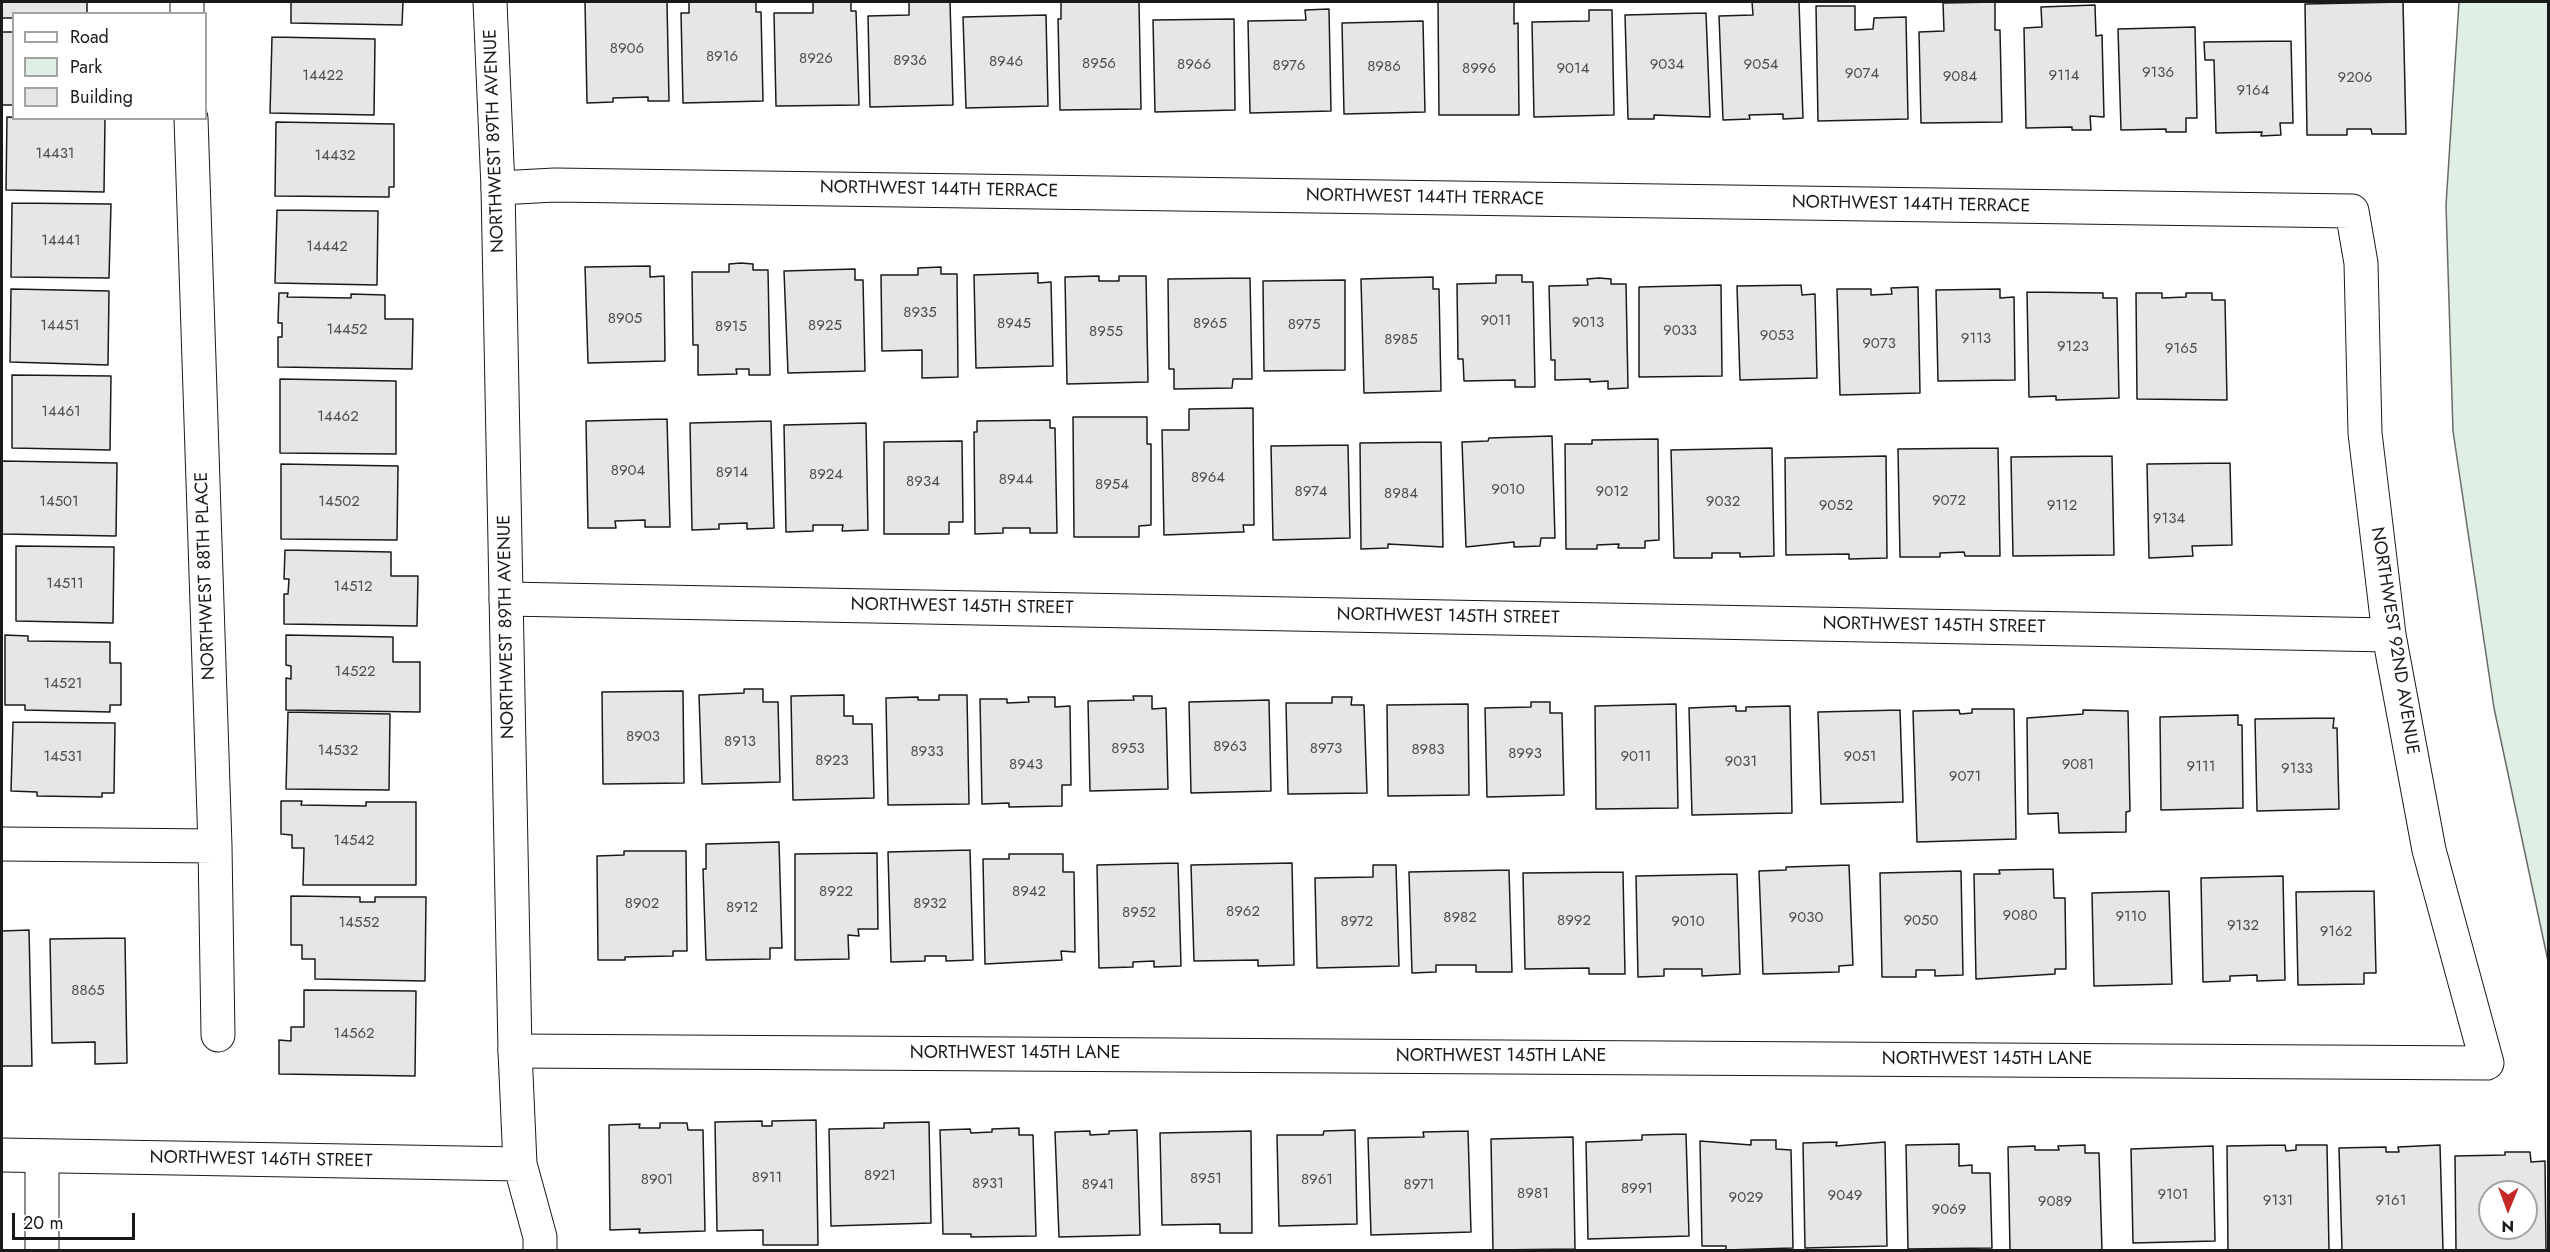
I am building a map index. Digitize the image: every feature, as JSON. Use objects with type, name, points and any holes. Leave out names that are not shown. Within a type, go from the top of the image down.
[{"type":"street","name":"NORTHWEST 89TH AVENUE","points":[[490,2],[498,188],[515,1051],[520,1164],[540,1237],[540,1251]]},
{"type":"street","name":"NORTHWEST 88TH PLACE","points":[[191,120],[215,846],[218,1035]]},
{"type":"street","name":"NORTHWEST 144TH TERRACE","points":[[498,188],[591,185],[2352,211]]},
{"type":"street","name":"NORTHWEST 92ND AVENUE","points":[[2352,211],[2361,263],[2365,433],[2389,635],[2428,850],[2487,1063]]},
{"type":"street","name":"NORTHWEST 145TH STREET","points":[[506,599],[2389,635]]},
{"type":"street","points":[[2,844],[215,846]]},
{"type":"street","name":"NORTHWEST 145TH LANE","points":[[515,1051],[2487,1063]]},
{"type":"street","name":"NORTHWEST 146TH STREET","points":[[2,1155],[520,1164]]},
{"type":"street","points":[[42,1156],[42,1251]]},
{"type":"green space","points":[[2459,2],[2548,2],[2548,961],[2494,708],[2453,431],[2446,205]]},
{"type":"building","points":[[2,2],[87,2],[87,12],[12,12],[12,18],[2,18]]},
{"type":"building","points":[[291,2],[403,2],[402,25],[291,23]]},
{"type":"building","points":[[585,2],[667,2],[669,101],[648,101],[648,97],[613,98],[613,102],[587,103]]},
{"type":"building","points":[[689,2],[756,2],[756,12],[761,12],[763,101],[683,103],[681,13],[689,13]]},
{"type":"building","points":[[813,2],[851,2],[851,11],[856,11],[859,105],[776,106],[774,13],[813,13]]},
{"type":"building","points":[[909,2],[950,2],[953,105],[870,107],[868,16],[909,15]]},
{"type":"building","points":[[1061,2],[1139,2],[1141,109],[1060,110],[1058,19],[1061,19]]},
{"type":"building","points":[[1438,2],[1514,2],[1514,24],[1518,23],[1519,115],[1439,115]]},
{"type":"building","points":[[1752,2],[1799,2],[1803,118],[1783,119],[1783,114],[1749,115],[1750,119],[1723,120],[1719,16],[1753,15]]},
{"type":"building","points":[[1995,2],[1995,30],[2000,30],[2002,122],[1921,123],[1919,32],[1944,31],[1943,3]]},
{"type":"building","points":[[2403,2],[2406,134],[2372,134],[2371,129],[2347,129],[2347,135],[2307,135],[2305,4]]},
{"type":"building","points":[[2095,5],[2096,36],[2102,35],[2104,117],[2090,116],[2091,130],[2072,130],[2072,127],[2026,128],[2024,28],[2042,27],[2041,7]]},
{"type":"building","points":[[1816,6],[1855,6],[1855,30],[1873,29],[1874,18],[1906,17],[1908,119],[1818,121]]},
{"type":"building","points":[[1329,9],[1331,111],[1250,113],[1248,21],[1306,20],[1305,10]]},
{"type":"building","points":[[1589,10],[1612,10],[1614,115],[1534,117],[1532,22],[1589,21]]},
{"type":"building","points":[[1706,13],[1710,117],[1654,115],[1654,119],[1628,119],[1625,15]]},
{"type":"building","points":[[1046,15],[1048,106],[966,108],[963,17]]},
{"type":"building","points":[[1234,19],[1235,110],[1155,112],[1153,20]]},
{"type":"building","points":[[1423,21],[1425,112],[1344,114],[1342,23]]},
{"type":"building","points":[[2195,27],[2197,118],[2186,118],[2186,132],[2166,132],[2166,129],[2121,130],[2118,29]]},
{"type":"building","points":[[2,32],[12,32],[12,105],[2,105]]},
{"type":"building","points":[[272,37],[375,39],[374,115],[270,113]]},
{"type":"building","points":[[2291,41],[2293,123],[2280,123],[2281,135],[2261,136],[2262,132],[2216,133],[2214,60],[2205,60],[2204,42]]},
{"type":"building","points":[[7,117],[12,117],[12,120],[105,120],[104,192],[6,190]]},
{"type":"building","points":[[276,122],[394,124],[394,187],[389,187],[389,197],[275,196]]},
{"type":"building","points":[[12,203],[111,204],[109,278],[11,277]]},
{"type":"building","points":[[277,210],[378,211],[377,285],[275,283]]},
{"type":"building","points":[[729,264],[753,264],[753,270],[768,270],[770,375],[749,375],[749,369],[736,369],[737,374],[698,375],[698,345],[693,345],[692,272],[729,272]]},
{"type":"building","points":[[650,266],[650,277],[664,276],[665,361],[588,363],[585,267]]},
{"type":"building","points":[[941,267],[941,274],[957,274],[958,377],[922,378],[922,350],[882,351],[881,275],[918,275],[918,268]]},
{"type":"building","points":[[855,269],[855,280],[863,280],[865,371],[788,373],[784,271]]},
{"type":"building","points":[[1038,273],[1038,283],[1051,282],[1053,366],[976,368],[974,275]]},
{"type":"building","points":[[1496,275],[1522,275],[1522,282],[1533,282],[1535,387],[1515,387],[1515,380],[1464,381],[1463,359],[1458,359],[1457,284],[1496,283]]},
{"type":"building","points":[[1099,276],[1099,281],[1119,281],[1119,276],[1146,276],[1148,382],[1067,384],[1065,277]]},
{"type":"building","points":[[1433,277],[1433,289],[1439,289],[1441,391],[1364,393],[1361,279]]},
{"type":"building","points":[[1250,278],[1252,379],[1233,379],[1232,388],[1174,389],[1174,369],[1169,369],[1168,279]]},
{"type":"building","points":[[1587,279],[1611,279],[1611,284],[1626,284],[1628,388],[1608,389],[1608,381],[1590,382],[1590,379],[1555,380],[1555,360],[1551,360],[1549,286],[1588,285]]},
{"type":"building","points":[[1345,280],[1345,370],[1264,371],[1263,281]]},
{"type":"building","points":[[1721,285],[1722,376],[1639,377],[1639,287]]},
{"type":"building","points":[[1801,285],[1802,295],[1815,294],[1817,378],[1740,380],[1737,286]]},
{"type":"building","points":[[1918,287],[1920,393],[1840,395],[1837,289],[1871,289],[1871,295],[1892,294],[1891,288]]},
{"type":"building","points":[[11,289],[109,291],[108,365],[10,362]]},
{"type":"building","points":[[2000,289],[2000,298],[2014,297],[2015,380],[1938,381],[1936,290]]},
{"type":"building","points":[[2027,292],[2103,293],[2103,298],[2117,298],[2119,398],[2056,400],[2056,396],[2029,397]]},
{"type":"building","points":[[279,293],[288,293],[287,297],[351,298],[351,294],[385,295],[385,319],[413,319],[412,369],[278,367],[278,337],[282,337],[282,323],[278,323]]},
{"type":"building","points":[[2136,293],[2162,293],[2162,298],[2186,297],[2186,293],[2212,293],[2212,300],[2225,300],[2227,400],[2137,399]]},
{"type":"building","points":[[12,375],[111,376],[110,450],[12,448]]},
{"type":"building","points":[[280,379],[396,381],[396,454],[280,453]]},
{"type":"building","points":[[1253,408],[1254,525],[1243,525],[1244,532],[1164,535],[1162,430],[1189,430],[1189,409]]},
{"type":"building","points":[[1073,417],[1147,417],[1147,444],[1151,444],[1151,525],[1139,526],[1139,537],[1074,537]]},
{"type":"building","points":[[667,419],[670,527],[645,527],[645,520],[615,521],[616,528],[588,528],[586,421]]},
{"type":"building","points":[[1050,420],[1050,428],[1055,428],[1057,533],[1030,533],[1030,528],[1003,528],[1003,533],[975,534],[974,432],[977,432],[977,421]]},
{"type":"building","points":[[771,421],[774,528],[747,529],[747,523],[719,524],[719,529],[692,530],[690,423]]},
{"type":"building","points":[[866,423],[868,530],[842,531],[843,525],[813,525],[813,531],[786,532],[784,425]]},
{"type":"building","points":[[1552,436],[1555,538],[1541,538],[1540,546],[1514,547],[1514,542],[1466,547],[1462,442],[1488,441],[1489,438]]},
{"type":"building","points":[[1658,439],[1659,540],[1645,541],[1645,548],[1618,548],[1619,544],[1597,545],[1597,549],[1566,549],[1565,444],[1592,444],[1592,440]]},
{"type":"building","points":[[962,441],[963,522],[949,522],[949,534],[884,534],[884,442]]},
{"type":"building","points":[[1441,442],[1443,547],[1388,544],[1388,548],[1361,549],[1360,443]]},
{"type":"building","points":[[1348,445],[1350,538],[1273,540],[1271,446]]},
{"type":"building","points":[[1772,448],[1774,556],[1740,557],[1740,553],[1712,553],[1712,558],[1674,558],[1671,450]]},
{"type":"building","points":[[1998,448],[2000,556],[1965,556],[1964,552],[1940,553],[1940,557],[1900,557],[1898,449]]},
{"type":"building","points":[[1886,456],[1887,558],[1849,559],[1849,554],[1786,555],[1785,458]]},
{"type":"building","points":[[2112,456],[2114,555],[2013,556],[2011,457]]},
{"type":"building","points":[[2,461],[117,463],[116,536],[2,534]]},
{"type":"building","points":[[2230,463],[2232,545],[2192,546],[2193,556],[2149,558],[2147,464]]},
{"type":"building","points":[[281,464],[398,466],[397,540],[281,539]]},
{"type":"building","points":[[16,546],[114,547],[113,623],[16,621]]},
{"type":"building","points":[[285,550],[391,552],[391,576],[418,576],[417,626],[284,624],[284,594],[288,594],[289,579],[284,579]]},
{"type":"building","points":[[5,635],[28,636],[28,641],[110,642],[110,663],[121,663],[121,705],[110,705],[110,712],[25,710],[25,705],[5,705]]},
{"type":"building","points":[[286,635],[393,637],[393,662],[420,662],[420,712],[286,710],[286,678],[291,679],[291,666],[286,665]]},
{"type":"building","points":[[744,689],[763,689],[763,702],[778,702],[780,782],[702,784],[699,695],[744,693]]},
{"type":"building","points":[[683,691],[684,783],[603,784],[602,692]]},
{"type":"building","points":[[844,695],[844,716],[853,716],[853,724],[872,724],[874,798],[793,800],[791,696]]},
{"type":"building","points":[[939,695],[967,695],[969,804],[888,805],[886,698],[918,697],[918,700],[939,700]]},
{"type":"building","points":[[1133,696],[1152,696],[1152,709],[1166,708],[1168,789],[1090,791],[1088,701],[1134,700]]},
{"type":"building","points":[[1028,697],[1055,697],[1055,707],[1070,706],[1071,785],[1062,785],[1062,806],[1009,807],[1009,803],[982,804],[980,699],[1007,699],[1007,703],[1029,702]]},
{"type":"building","points":[[1332,697],[1352,697],[1351,705],[1364,705],[1367,793],[1288,794],[1286,703],[1332,703]]},
{"type":"building","points":[[1269,700],[1271,791],[1191,793],[1189,702]]},
{"type":"building","points":[[1531,702],[1550,702],[1550,713],[1562,713],[1564,795],[1487,797],[1485,708],[1531,707]]},
{"type":"building","points":[[1468,704],[1469,795],[1388,796],[1387,705]]},
{"type":"building","points":[[1676,704],[1678,808],[1596,809],[1595,706]]},
{"type":"building","points":[[1736,706],[1736,711],[1746,711],[1746,707],[1790,706],[1792,813],[1692,815],[1689,708]]},
{"type":"building","points":[[1972,709],[2014,709],[2016,839],[1917,842],[1913,711],[1959,710],[1960,714],[1972,713]]},
{"type":"building","points":[[1900,710],[1903,802],[1821,804],[1818,712]]},
{"type":"building","points":[[2083,710],[2128,711],[2130,811],[2126,812],[2126,832],[2059,833],[2058,813],[2028,814],[2027,718],[2083,714]]},
{"type":"building","points":[[288,712],[390,714],[389,790],[286,789]]},
{"type":"building","points":[[2238,715],[2238,725],[2242,725],[2243,808],[2161,810],[2160,717]]},
{"type":"building","points":[[2334,718],[2333,728],[2337,728],[2339,809],[2257,811],[2255,719]]},
{"type":"building","points":[[13,722],[115,723],[114,793],[102,793],[102,797],[37,796],[37,792],[11,791]]},
{"type":"building","points":[[281,801],[302,801],[301,805],[366,806],[366,802],[416,802],[416,885],[303,885],[304,848],[292,848],[292,835],[281,834]]},
{"type":"building","points":[[779,842],[782,948],[770,948],[770,959],[706,960],[703,869],[706,869],[706,844]]},
{"type":"building","points":[[970,850],[973,960],[946,961],[946,956],[925,956],[925,961],[891,962],[888,852]]},
{"type":"building","points":[[624,851],[686,851],[687,951],[673,951],[673,956],[598,960],[597,856],[624,855]]},
{"type":"building","points":[[877,853],[878,929],[858,929],[859,936],[848,935],[849,959],[795,960],[795,854]]},
{"type":"building","points":[[1009,854],[1063,854],[1063,872],[1074,872],[1075,952],[1061,951],[1062,960],[985,964],[983,859],[1009,859]]},
{"type":"building","points":[[1178,863],[1181,966],[1154,967],[1154,961],[1133,962],[1133,967],[1099,968],[1097,865]]},
{"type":"building","points":[[1292,863],[1294,965],[1258,966],[1258,960],[1194,961],[1191,865]]},
{"type":"building","points":[[1373,865],[1396,865],[1399,966],[1317,968],[1315,878],[1373,877]]},
{"type":"building","points":[[1849,865],[1853,965],[1839,966],[1839,972],[1763,974],[1759,871],[1786,870],[1786,867]]},
{"type":"building","points":[[2053,869],[2054,898],[2065,898],[2066,969],[2055,969],[2055,974],[1976,979],[1974,874],[2000,874],[1999,870]]},
{"type":"building","points":[[1509,870],[1512,972],[1476,972],[1476,965],[1436,965],[1436,972],[1412,973],[1409,872]]},
{"type":"building","points":[[1961,871],[1963,975],[1935,976],[1935,970],[1916,970],[1916,977],[1882,977],[1880,873]]},
{"type":"building","points":[[1623,872],[1625,974],[1589,974],[1589,968],[1525,969],[1523,873]]},
{"type":"building","points":[[1737,874],[1740,974],[1702,976],[1702,969],[1664,969],[1664,976],[1638,977],[1636,876]]},
{"type":"building","points":[[2283,876],[2285,980],[2257,981],[2257,975],[2230,976],[2230,981],[2203,982],[2201,878]]},
{"type":"building","points":[[2169,891],[2172,984],[2094,986],[2092,893]]},
{"type":"building","points":[[2374,891],[2376,973],[2364,973],[2364,984],[2298,985],[2296,892]]},
{"type":"building","points":[[291,896],[360,897],[360,902],[375,902],[375,897],[426,897],[425,981],[315,979],[315,959],[302,959],[302,945],[291,945]]},
{"type":"building","points":[[29,930],[32,1066],[2,1066],[2,931]]},
{"type":"building","points":[[125,938],[127,1063],[95,1064],[95,1042],[52,1043],[50,939]]},
{"type":"building","points":[[304,990],[416,991],[415,1076],[279,1074],[279,1040],[291,1041],[291,1027],[304,1027]]},
{"type":"building","points":[[816,1120],[818,1245],[763,1245],[763,1230],[717,1231],[715,1122],[762,1121],[762,1126],[772,1126],[772,1121]]},
{"type":"building","points":[[929,1122],[931,1223],[831,1226],[829,1129],[884,1128],[884,1123]]},
{"type":"building","points":[[660,1123],[687,1123],[688,1130],[703,1130],[705,1231],[639,1233],[640,1229],[610,1230],[609,1125],[640,1124],[639,1128],[660,1128]]},
{"type":"building","points":[[1019,1128],[1019,1135],[1033,1135],[1036,1236],[971,1237],[971,1234],[943,1234],[940,1130],[970,1129],[971,1133],[992,1132],[992,1129]]},
{"type":"building","points":[[1137,1130],[1140,1235],[1059,1237],[1055,1132],[1090,1131],[1090,1135],[1109,1134],[1109,1131]]},
{"type":"building","points":[[1355,1130],[1357,1224],[1279,1226],[1277,1135],[1323,1135],[1324,1131]]},
{"type":"building","points":[[1251,1131],[1252,1233],[1220,1233],[1220,1224],[1162,1225],[1160,1133]]},
{"type":"building","points":[[1468,1131],[1471,1232],[1371,1235],[1368,1138],[1424,1137],[1423,1132]]},
{"type":"building","points":[[1686,1134],[1689,1236],[1588,1239],[1586,1142],[1642,1140],[1642,1135]]},
{"type":"building","points":[[1573,1137],[1575,1249],[1493,1250],[1491,1139]]},
{"type":"building","points":[[1751,1140],[1776,1140],[1776,1149],[1791,1150],[1793,1248],[1726,1250],[1726,1246],[1702,1246],[1700,1141],[1751,1145]]},
{"type":"building","points":[[1837,1142],[1836,1146],[1885,1142],[1887,1246],[1805,1248],[1803,1143]]},
{"type":"building","points":[[1959,1144],[1959,1166],[1972,1165],[1972,1173],[1990,1173],[1992,1248],[1908,1249],[1906,1145]]},
{"type":"building","points":[[2085,1145],[2085,1153],[2099,1153],[2102,1250],[2010,1250],[2008,1147],[2035,1146],[2035,1150],[2059,1150],[2058,1146]]},
{"type":"building","points":[[2285,1145],[2286,1151],[2296,1150],[2296,1145],[2327,1145],[2329,1250],[2228,1250],[2227,1146]]},
{"type":"building","points":[[2440,1145],[2443,1250],[2342,1250],[2339,1148],[2386,1147],[2386,1152],[2399,1152],[2398,1147]]},
{"type":"building","points":[[2213,1146],[2215,1241],[2133,1243],[2131,1149]]},
{"type":"building","points":[[2530,1152],[2531,1162],[2545,1161],[2546,1250],[2456,1250],[2455,1156]]}]
